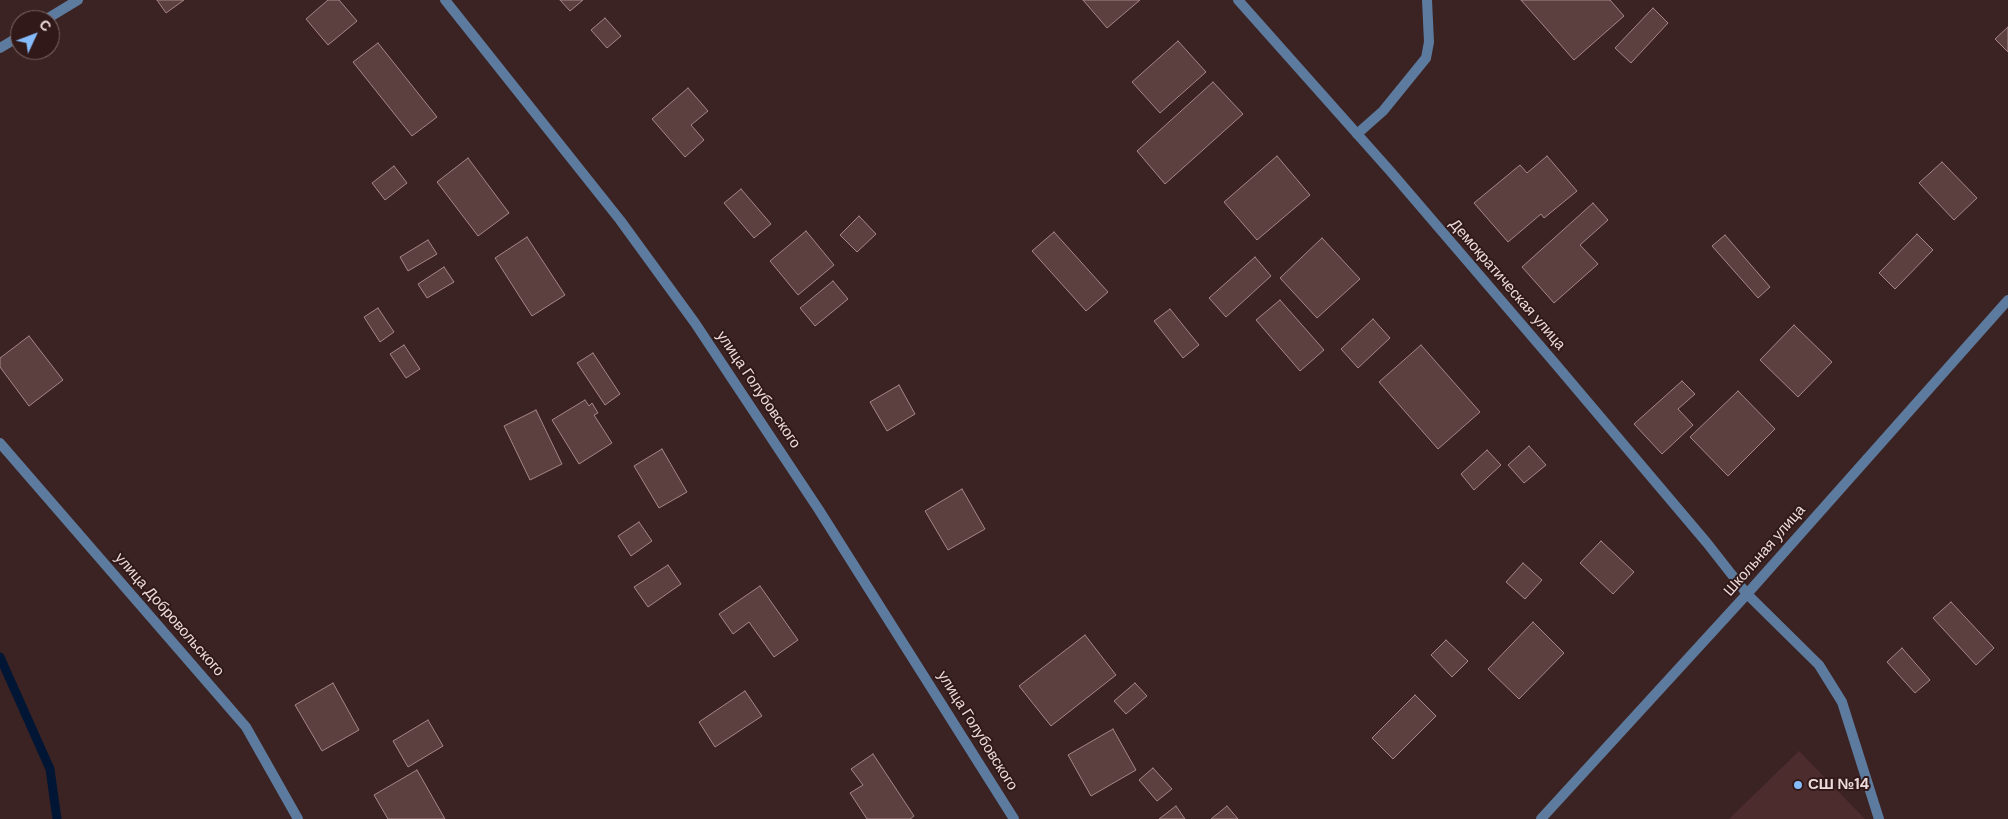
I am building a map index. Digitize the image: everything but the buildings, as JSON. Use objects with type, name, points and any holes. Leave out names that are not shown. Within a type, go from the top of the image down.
[{"type":"street","points":[[60,11],[78,0]]},
{"type":"street","name":"улица Голубовского","points":[[445,0],[620,220],[695,323],[819,510],[1014,819]]},
{"type":"street","name":"Демократическая улица","points":[[1238,0],[1357,134],[1688,521],[1747,594],[1820,664],[1842,702],[1879,819]]},
{"type":"street","points":[[1357,134],[1383,111],[1426,58],[1429,42],[1427,0]]},
{"type":"street","name":"Школьная улица","points":[[1541,819],[1747,594],[2008,300]]},
{"type":"street","name":"улица Добровольского","points":[[0,443],[246,728],[298,819]]},
{"type":"shaded area","name":"СШ №14","points":[[1799,751],[1865,819],[1729,819]]},
{"type":"waterway","points":[[0,657],[50,769],[57,819]]},
{"type":"place","name":"СШ №14","points":[[1798,785]]}]
